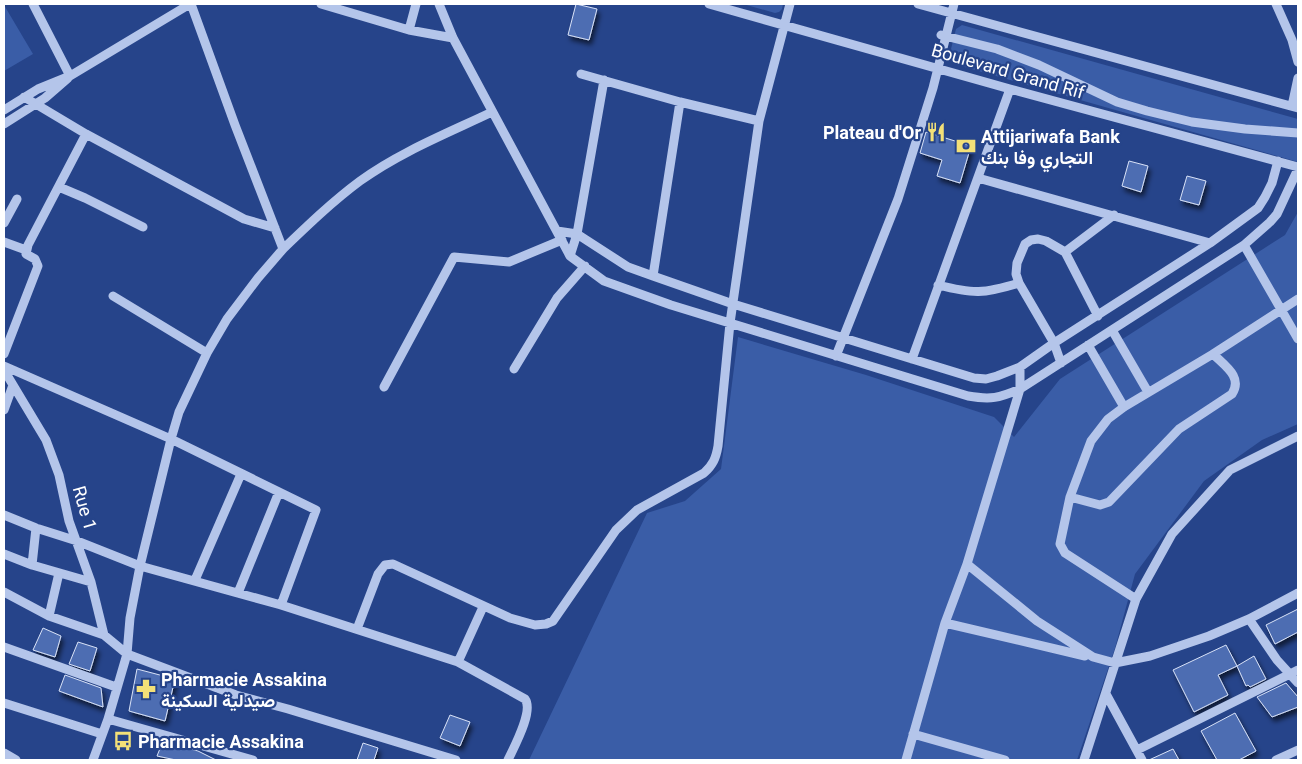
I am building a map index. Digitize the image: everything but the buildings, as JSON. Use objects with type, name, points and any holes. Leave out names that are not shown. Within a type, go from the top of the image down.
[{"type":"street","points":[[34,4],[70,76]]},
{"type":"street","points":[[4,110],[49,84],[70,76],[190,4],[283,249]]},
{"type":"street","points":[[321,4],[409,30],[453,38]]},
{"type":"street","points":[[409,30],[416,4]]},
{"type":"street","points":[[439,4],[453,38],[570,256],[604,281],[628,290],[968,396],[984,399],[999,398],[1020,389],[1244,245],[1277,214],[1298,168]]},
{"type":"street","name":"Boulevard Grand Rif","points":[[710,4],[1298,168]]},
{"type":"street","points":[[357,630],[378,574],[385,565],[393,564],[510,618],[535,625],[553,621],[616,530],[637,510],[704,473],[711,467],[716,459],[718,446],[730,323],[759,121],[790,4]]},
{"type":"street","points":[[918,4],[1295,107],[1298,78]]},
{"type":"street","points":[[836,356],[898,199],[938,68],[944,36],[954,4]]},
{"type":"street","points":[[1276,4],[1292,40],[1298,62]]},
{"type":"street","points":[[944,36],[997,49],[1031,61],[1116,102],[1147,112],[1192,122],[1227,127],[1298,133]]},
{"type":"street","points":[[581,74],[680,102],[759,121]]},
{"type":"street","points":[[4,124],[54,92],[70,76]]},
{"type":"street","points":[[570,256],[577,234],[604,80]]},
{"type":"street","points":[[912,359],[1010,89]]},
{"type":"street","points":[[24,97],[86,134],[244,219],[275,228]]},
{"type":"street","points":[[653,276],[680,102]]},
{"type":"street","points":[[93,760],[108,719],[126,654],[130,618],[140,566],[179,412],[207,352],[227,319],[283,249],[318,215],[361,180],[411,150],[492,112]]},
{"type":"street","points":[[4,354],[38,266],[38,263],[26,254],[26,250],[86,134]]},
{"type":"street","points":[[557,230],[577,234],[628,267],[733,304],[974,378],[986,379],[1020,368],[1054,343],[1210,243],[1258,208],[1272,183],[1278,162]]},
{"type":"street","points":[[978,178],[1210,243]]},
{"type":"street","points":[[59,187],[143,227]]},
{"type":"street","points":[[4,223],[17,199]]},
{"type":"street","points":[[1065,252],[1114,215]]},
{"type":"street","points":[[1061,363],[1054,343],[1018,283],[1016,274],[1017,263],[1025,244],[1030,240],[1038,239],[1046,241],[1065,252],[1098,316]]},
{"type":"street","points":[[384,387],[454,258],[508,262],[562,240]]},
{"type":"street","points":[[4,242],[26,250]]},
{"type":"street","points":[[1244,245],[1298,339]]},
{"type":"street","points":[[514,369],[557,298],[585,266]]},
{"type":"street","points":[[938,286],[964,292],[980,293],[995,291],[1018,283]]},
{"type":"street","points":[[113,296],[207,352]]},
{"type":"street","points":[[1136,599],[1065,553],[1060,544],[1070,497],[1092,440],[1108,420],[1124,407],[1213,354],[1298,299]]},
{"type":"street","points":[[1112,330],[1148,392]]},
{"type":"street","points":[[1088,345],[1124,407]]},
{"type":"street","points":[[1070,497],[1100,505],[1109,502],[1179,429],[1232,394],[1236,388],[1235,377],[1213,354]]},
{"type":"street","points":[[4,366],[171,440],[316,510],[281,605]]},
{"type":"street","points":[[906,760],[945,623],[967,564],[1020,389],[1020,368]]},
{"type":"street","name":"Rue 1","points":[[4,370],[46,440],[59,475],[69,520],[91,582],[104,635]]},
{"type":"street","points":[[4,410],[13,385]]},
{"type":"street","points":[[1084,760],[1136,599],[1172,534],[1230,470],[1298,436]]},
{"type":"street","points":[[195,580],[241,474]]},
{"type":"street","points":[[238,593],[279,492]]},
{"type":"street","points":[[4,515],[140,566],[281,605],[458,662],[528,702],[528,711],[508,760]]},
{"type":"street","points":[[32,565],[36,528]]},
{"type":"street","points":[[4,554],[32,565],[91,582]]},
{"type":"street","points":[[967,564],[1037,620],[1092,657]]},
{"type":"street","points":[[49,616],[59,573]]},
{"type":"street","points":[[4,592],[49,616],[104,635],[126,654],[236,695],[456,760]]},
{"type":"street","points":[[945,623],[1115,663],[1150,656],[1209,636],[1249,619],[1298,593]]},
{"type":"street","points":[[458,662],[483,607]]},
{"type":"street","points":[[1249,619],[1276,660],[1294,672],[1298,683]]},
{"type":"street","points":[[4,647],[116,687]]},
{"type":"street","points":[[1137,750],[1294,672]]},
{"type":"street","points":[[1106,694],[1142,760]]},
{"type":"street","points":[[4,703],[102,734]]},
{"type":"street","points":[[108,719],[253,760]]},
{"type":"street","points":[[913,734],[1005,760]]},
{"type":"street","points":[[1276,760],[1298,750]]},
{"type":"street","points":[[4,753],[15,760]]},
{"type":"shaded area","points":[[743,4],[783,4],[782,9],[775,13]]},
{"type":"shaded area","points":[[4,5],[33,54],[4,71]]},
{"type":"shaded area","points":[[962,25],[1298,119],[1298,162],[954,64],[949,57],[956,29]]},
{"type":"shaded area","points":[[1298,212],[1298,424],[1262,440],[1204,481],[1135,574],[1115,648],[1077,760],[529,760],[647,513],[685,501],[721,469],[738,337],[866,375],[994,417],[1014,437],[1060,379],[1285,235]]},
{"type":"place","name":"Plateau d'Or","points":[[936,132]]},
{"type":"place","name":"Attijariwafa Bank التجاري وفا بنك","points":[[966,146]]},
{"type":"place","name":"Pharmacie Assakina صيدلية السكينة","points":[[146,689]]},
{"type":"place","name":"Pharmacie Assakina","points":[[123,741]]}]
